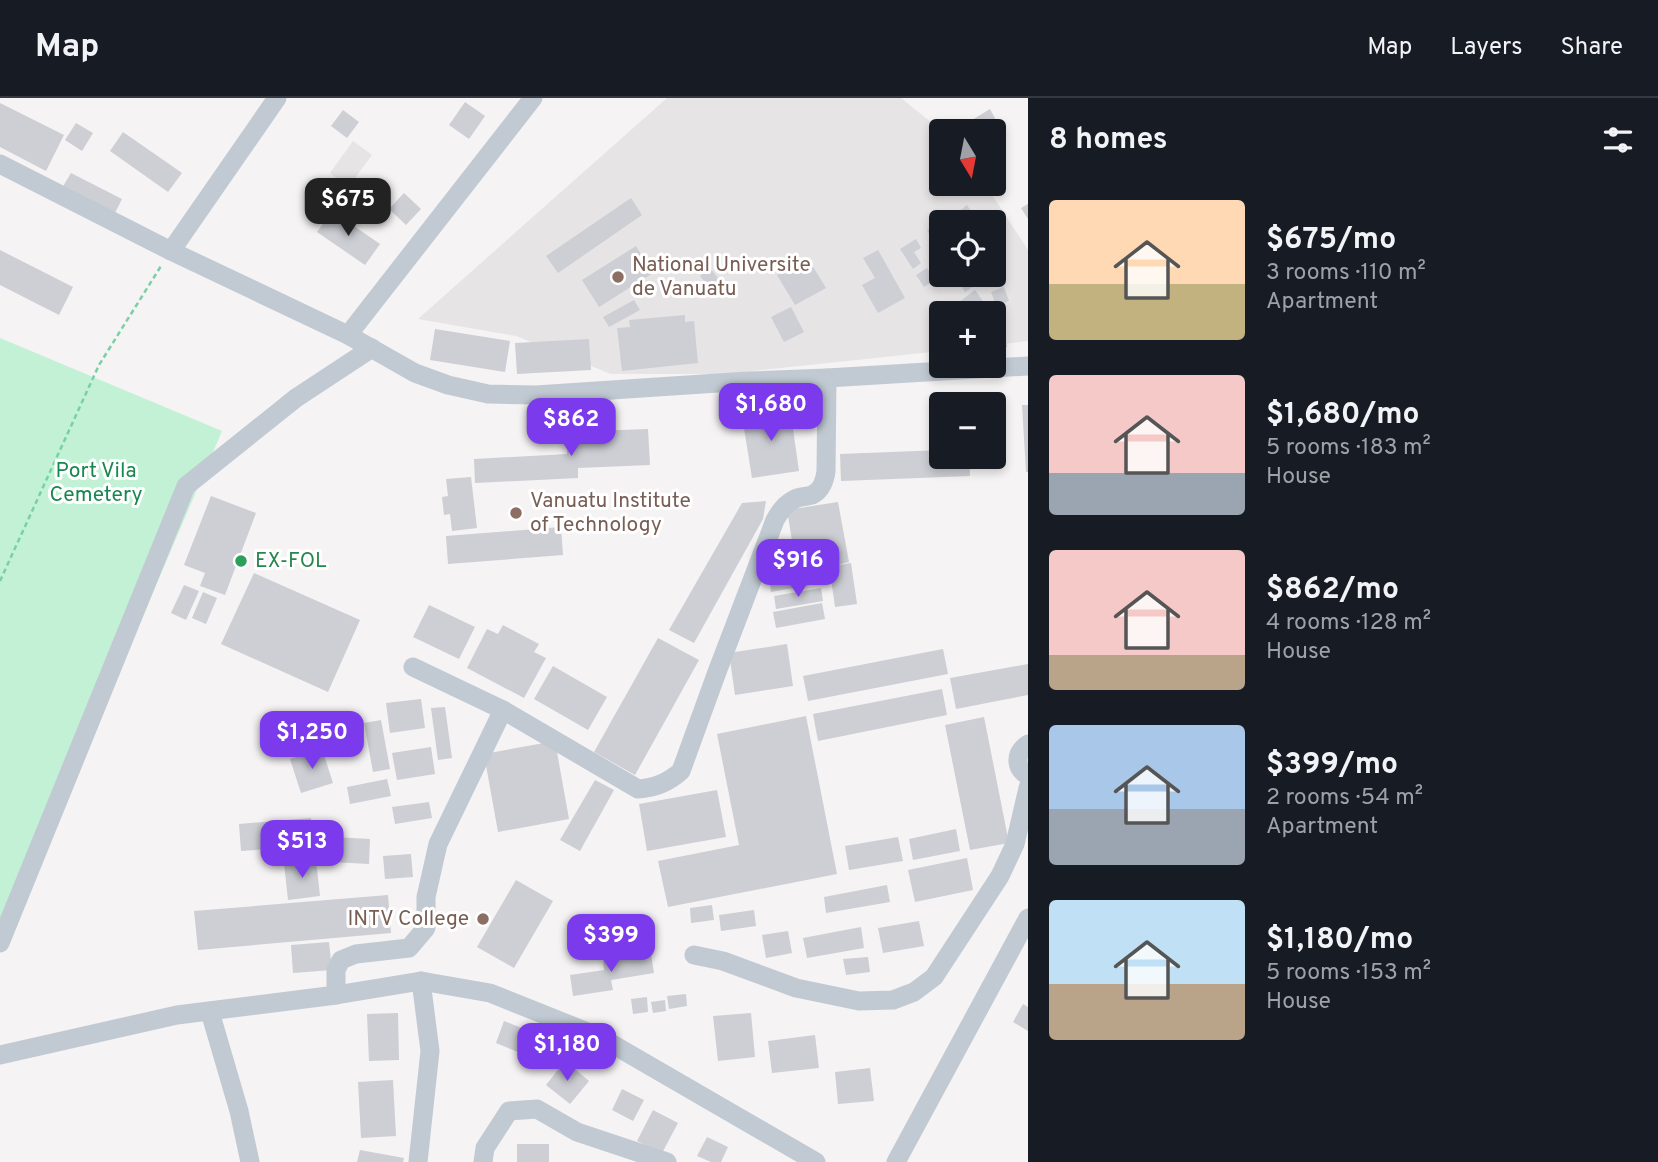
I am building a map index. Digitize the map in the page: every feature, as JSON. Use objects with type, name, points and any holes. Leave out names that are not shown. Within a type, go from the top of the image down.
[{"type":"street","points":[[171,251],[277,98]]},
{"type":"street","points":[[348,335],[533,98]]},
{"type":"street","points":[[0,164],[171,251],[348,335],[415,373],[448,385],[488,394],[536,394],[1028,366]]},
{"type":"street","points":[[0,943],[186,486],[296,398],[372,348]]},
{"type":"street","points":[[413,667],[503,709],[638,789],[650,788],[668,781],[681,771],[775,520],[785,505],[812,495],[824,482],[827,378]]},
{"type":"street","points":[[336,995],[335,970],[341,960],[356,954],[409,948],[426,928],[426,897],[438,844],[503,709]]},
{"type":"street","points":[[1028,744],[1018,757],[1020,769],[1028,776]]},
{"type":"street","points":[[694,955],[723,961],[796,988],[859,1001],[893,1000],[914,992],[934,977],[1000,876],[1015,844],[1028,788]]},
{"type":"street","points":[[896,1162],[1028,918]]},
{"type":"street","points":[[418,1162],[430,1051],[421,981]]},
{"type":"street","points":[[0,1055],[177,1015],[336,995],[421,981],[490,993],[600,1037],[816,1162]]},
{"type":"street","points":[[210,1012],[239,1111],[250,1162]]},
{"type":"street","points":[[483,1162],[485,1148],[509,1111],[537,1109],[577,1132],[667,1162]]},
{"type":"path","points":[[0,581],[99,365],[171,251]]},
{"type":"shaded area","points":[[667,98],[901,98],[929,121],[929,196],[993,196],[1002,210],[929,210],[929,287],[1006,287],[1006,216],[1028,250],[1028,341],[1006,344],[1006,301],[929,301],[929,352],[723,374],[611,374],[516,336],[418,319]]},
{"type":"shaded area","points":[[353,141],[372,155],[348,187],[330,173]]},
{"type":"green space","name":"Port Vila Cemetery","points":[[0,338],[222,431],[0,950]]},
{"type":"building","points":[[465,102],[485,116],[469,139],[449,125]]},
{"type":"building","points":[[0,103],[64,135],[46,171],[0,147]]},
{"type":"building","points":[[990,109],[995,119],[974,119]]},
{"type":"building","points":[[343,110],[359,122],[347,138],[331,126]]},
{"type":"building","points":[[76,123],[93,133],[82,151],[65,140]]},
{"type":"building","points":[[123,132],[182,173],[168,192],[110,151]]},
{"type":"building","points":[[71,173],[122,199],[114,215],[62,188]]},
{"type":"building","points":[[404,193],[421,209],[406,225],[389,209]]},
{"type":"building","points":[[631,198],[642,215],[558,273],[546,256]]},
{"type":"building","points":[[1028,204],[1028,219],[1021,208]]},
{"type":"building","points":[[332,211],[380,244],[365,265],[317,232]]},
{"type":"building","points":[[916,239],[921,248],[914,252],[921,263],[913,269],[900,249]]},
{"type":"building","name":"National Universite de Vanuatu","points":[[636,246],[653,273],[599,307],[582,280]]},
{"type":"building","points":[[0,250],[73,287],[59,315],[0,285]]},
{"type":"building","points":[[878,250],[905,298],[878,313],[862,285],[875,278],[863,258]]},
{"type":"building","points":[[795,265],[799,273],[812,265],[826,288],[795,305],[777,275]]},
{"type":"building","points":[[710,268],[727,289],[717,297],[700,276]]},
{"type":"building","points":[[927,268],[929,284],[924,287],[916,275]]},
{"type":"building","points":[[1004,287],[1009,301],[994,301],[991,292]]},
{"type":"building","points":[[975,290],[983,301],[961,301]]},
{"type":"building","points":[[634,300],[640,310],[609,327],[603,317]]},
{"type":"building","points":[[791,307],[804,332],[784,342],[771,317]]},
{"type":"building","points":[[685,315],[685,322],[694,321],[698,363],[622,371],[617,328],[630,327],[629,320]]},
{"type":"building","points":[[435,329],[510,341],[505,372],[430,360]]},
{"type":"building","points":[[589,339],[591,370],[517,374],[515,343]]},
{"type":"building","points":[[1022,405],[1028,405],[1028,472],[1026,472]]},
{"type":"building","points":[[790,408],[799,471],[752,478],[742,416]]},
{"type":"building","points":[[648,429],[650,465],[578,468],[578,478],[475,483],[474,459],[567,454],[567,432]]},
{"type":"building","points":[[929,451],[929,469],[970,469],[970,476],[841,481],[840,454]]},
{"type":"building","points":[[471,477],[477,528],[452,531],[450,514],[444,515],[442,497],[448,496],[446,479]]},
{"type":"building","points":[[211,496],[256,513],[225,595],[200,586],[205,573],[184,565]]},
{"type":"building","points":[[766,501],[763,519],[694,643],[669,630],[742,503]]},
{"type":"building","points":[[838,502],[849,562],[833,566],[851,563],[857,604],[835,607],[829,565],[797,571],[787,510]]},
{"type":"building","points":[[561,527],[563,555],[448,564],[446,536]]},
{"type":"building","points":[[819,570],[821,583],[771,592],[769,578]]},
{"type":"building","points":[[254,573],[360,620],[328,692],[221,644]]},
{"type":"building","points":[[184,585],[199,591],[186,620],[171,613]]},
{"type":"building","points":[[821,588],[823,601],[776,609],[774,596]]},
{"type":"building","points":[[203,592],[217,598],[206,624],[192,618]]},
{"type":"building","points":[[822,603],[825,619],[776,628],[773,612]]},
{"type":"building","points":[[429,605],[475,627],[459,659],[413,637]]},
{"type":"building","points":[[503,625],[539,644],[534,652],[546,658],[524,698],[467,668],[487,629],[498,634]]},
{"type":"building","points":[[658,638],[699,660],[635,775],[594,752]]},
{"type":"building","points":[[787,644],[793,686],[735,695],[729,653]]},
{"type":"building","points":[[943,649],[948,674],[808,701],[803,676]]},
{"type":"building","points":[[1028,664],[1028,695],[956,709],[950,678]]},
{"type":"building","points":[[553,666],[607,697],[588,730],[534,699]]},
{"type":"building","points":[[942,689],[947,715],[818,741],[813,714]]},
{"type":"building","points":[[421,699],[425,728],[390,733],[386,703]]},
{"type":"building","points":[[445,707],[452,758],[438,760],[431,708]]},
{"type":"building","points":[[806,716],[837,874],[668,907],[658,861],[739,845],[717,734]]},
{"type":"building","points":[[984,717],[1009,843],[970,850],[945,725]]},
{"type":"building","points":[[381,720],[390,769],[373,772],[364,723]]},
{"type":"building","points":[[555,741],[569,819],[498,832],[484,754]]},
{"type":"building","points":[[431,747],[435,774],[397,780],[392,753]]},
{"type":"building","points":[[322,749],[333,783],[301,793],[290,759]]},
{"type":"building","points":[[387,779],[391,796],[350,804],[347,787]]},
{"type":"building","points":[[595,780],[614,790],[580,851],[560,840]]},
{"type":"building","points":[[717,790],[726,837],[647,851],[639,804]]},
{"type":"building","points":[[429,802],[432,818],[395,824],[392,807]]},
{"type":"building","points":[[311,818],[313,846],[241,851],[239,824]]},
{"type":"building","points":[[956,829],[960,851],[913,860],[909,839]]},
{"type":"building","points":[[334,837],[370,839],[369,864],[332,862]]},
{"type":"building","points":[[898,837],[903,861],[849,870],[845,846]]},
{"type":"building","points":[[411,854],[413,877],[385,879],[383,856]]},
{"type":"building","points":[[967,858],[973,890],[915,902],[908,870]]},
{"type":"building","points":[[316,860],[320,896],[288,900],[284,863]]},
{"type":"building","points":[[516,880],[553,901],[514,968],[477,947]]},
{"type":"building","points":[[887,885],[890,902],[826,913],[824,897]]},
{"type":"building","points":[[388,895],[391,933],[198,950],[194,911]]},
{"type":"building","points":[[712,905],[714,920],[691,923],[690,908]]},
{"type":"building","points":[[754,910],[756,926],[721,931],[719,915]]},
{"type":"building","points":[[919,921],[924,946],[883,953],[878,928]]},
{"type":"building","points":[[861,927],[864,948],[807,958],[803,938]]},
{"type":"building","points":[[788,931],[792,953],[766,958],[762,935]]},
{"type":"building","points":[[329,942],[332,970],[293,973],[291,945]]},
{"type":"building","points":[[651,954],[654,973],[611,980],[613,990],[573,996],[570,975],[604,970],[603,961]]},
{"type":"building","points":[[868,957],[870,972],[846,975],[843,959]]},
{"type":"building","points":[[686,994],[687,1006],[669,1009],[667,996]]},
{"type":"building","points":[[647,997],[648,1012],[633,1014],[631,999]]},
{"type":"building","points":[[665,1000],[666,1011],[653,1013],[651,1002]]},
{"type":"building","points":[[1023,1004],[1028,1007],[1028,1031],[1013,1022]]},
{"type":"building","points":[[398,1013],[399,1060],[369,1061],[367,1014]]},
{"type":"building","points":[[751,1013],[755,1057],[718,1061],[713,1016]]},
{"type":"building","points":[[504,1021],[534,1033],[525,1055],[496,1043]]},
{"type":"building","points":[[815,1035],[819,1068],[772,1073],[768,1041]]},
{"type":"building","points":[[565,1061],[589,1081],[570,1104],[546,1085]]},
{"type":"building","points":[[870,1068],[874,1101],[838,1104],[835,1072]]},
{"type":"building","points":[[393,1080],[396,1136],[361,1138],[358,1082]]},
{"type":"building","points":[[622,1089],[644,1100],[633,1121],[612,1110]]},
{"type":"building","points":[[653,1110],[678,1123],[662,1153],[637,1141]]},
{"type":"building","points":[[707,1137],[728,1147],[721,1162],[711,1162],[697,1156]]},
{"type":"building","points":[[517,1144],[549,1144],[549,1162],[517,1162]]},
{"type":"building","points":[[360,1150],[404,1158],[403,1162],[357,1162]]},
{"type":"place","name":"National Universite de Vanuatu","points":[[618,277]]},
{"type":"place","name":"Vanuatu Institute of Technology","points":[[516,513]]},
{"type":"place","name":"EX-FOL","points":[[241,561]]},
{"type":"place","name":"INTV College","points":[[483,919]]}]
